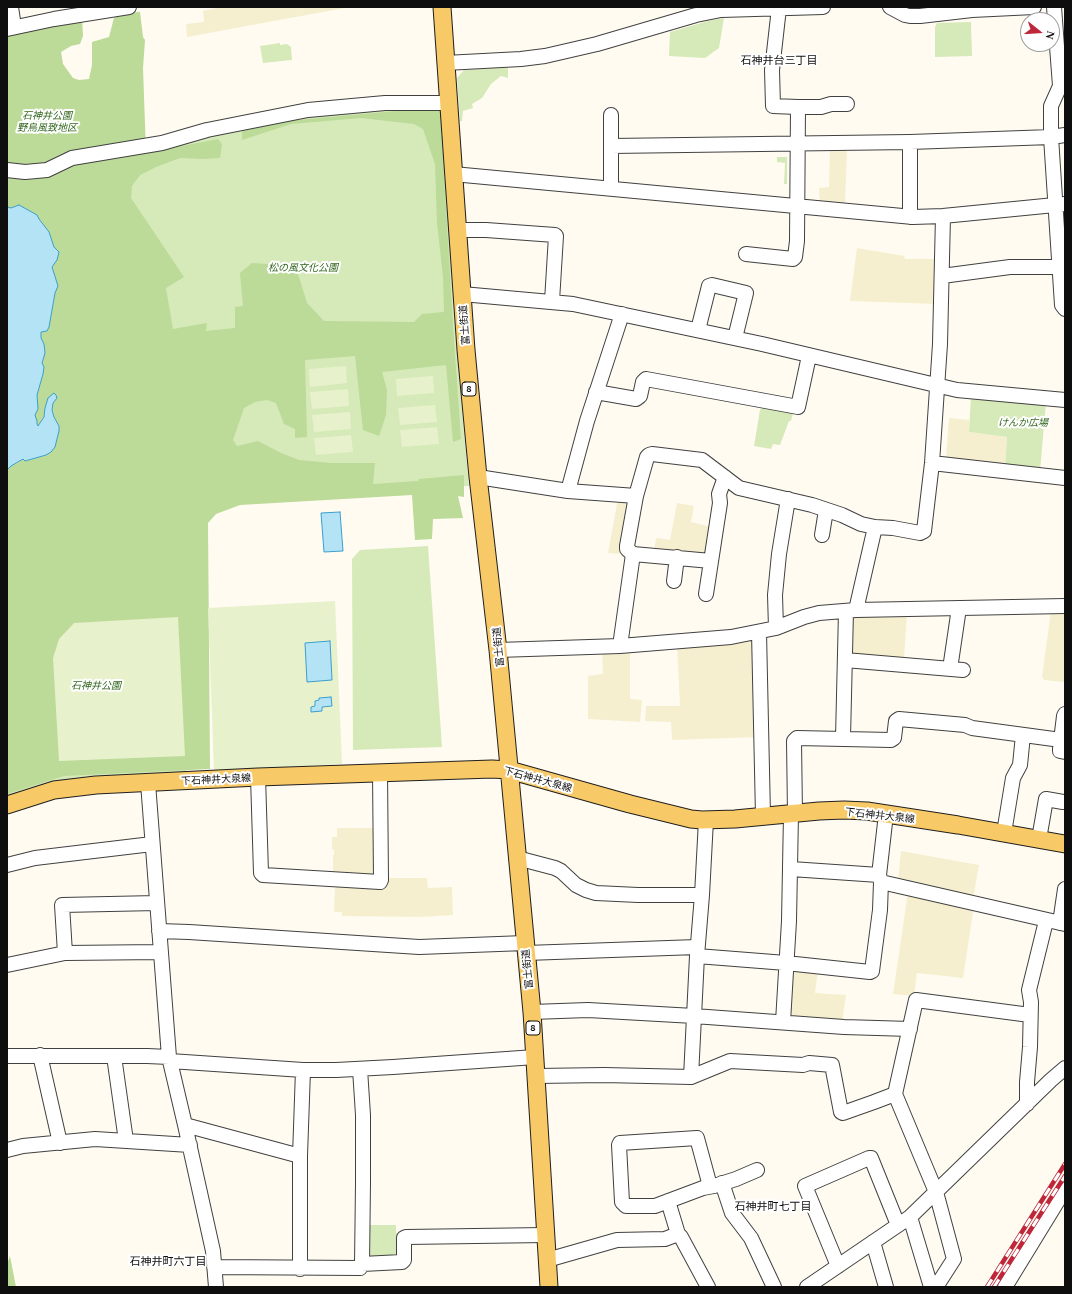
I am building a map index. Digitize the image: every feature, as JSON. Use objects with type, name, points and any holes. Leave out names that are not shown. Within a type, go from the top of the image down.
[{"type":"main road","name":"富士街道","points":[[442,7],[466,350],[478,477],[498,650],[532,1012],[549,1287]]},
{"type":"main road","name":"下石神井大泉線","points":[[7,805],[54,790],[74,787],[258,777],[492,769],[509,770],[691,819],[706,820],[819,811],[867,811],[1065,844]]},
{"type":"street","points":[[11,7],[10,28],[129,7]]},
{"type":"street","points":[[445,62],[521,59],[545,56],[597,44],[696,15],[720,10],[823,7]]},
{"type":"street","points":[[890,7],[905,15],[920,16],[972,10],[1034,7]]},
{"type":"street","points":[[1054,7],[1060,86],[1051,106],[1058,136],[1062,305],[1065,309]]},
{"type":"street","points":[[779,8],[772,70],[773,106],[798,108],[821,107],[831,104],[847,104]]},
{"type":"street","points":[[7,170],[25,172],[47,170],[72,158],[162,143],[207,130],[308,110],[385,103],[448,103]]},
{"type":"street","points":[[746,254],[794,259],[797,241],[798,108]]},
{"type":"street","points":[[610,115],[611,188]]},
{"type":"street","points":[[610,146],[910,142],[1058,136]]},
{"type":"street","points":[[910,142],[910,217]]},
{"type":"street","points":[[453,174],[910,217],[943,216],[1060,204]]},
{"type":"street","points":[[711,561],[633,554],[627,549],[636,496],[647,457],[649,455],[652,454],[702,460],[739,488],[788,498],[842,515],[861,524],[920,533],[924,531],[932,463],[938,386],[943,216]]},
{"type":"street","points":[[457,230],[486,230],[555,235],[552,301]]},
{"type":"street","points":[[942,276],[1010,267],[1061,271]]},
{"type":"street","points":[[698,330],[710,286],[712,285],[746,293],[735,338]]},
{"type":"street","points":[[462,294],[552,301],[622,314],[735,338],[957,390],[1065,400]]},
{"type":"street","points":[[568,491],[586,420],[622,314]]},
{"type":"street","points":[[596,392],[636,399],[640,396],[643,382],[646,380],[798,407],[809,356]]},
{"type":"street","points":[[932,463],[1065,478]]},
{"type":"street","points":[[478,477],[568,491],[636,496]]},
{"type":"street","points":[[706,594],[720,503],[719,494],[724,477]]},
{"type":"street","points":[[776,628],[775,595],[779,554],[788,498]]},
{"type":"street","points":[[822,535],[826,510]]},
{"type":"street","points":[[843,738],[845,660],[851,610],[875,527]]},
{"type":"street","points":[[620,646],[633,554]]},
{"type":"street","points":[[674,581],[677,558]]},
{"type":"street","points":[[498,650],[620,646],[731,637],[776,628],[804,616],[851,610],[1048,605],[1065,606]]},
{"type":"street","points":[[845,660],[956,669],[959,608]]},
{"type":"street","points":[[759,632],[763,816]]},
{"type":"street","points":[[783,1022],[791,869],[794,740],[843,738],[891,740],[894,738],[896,721],[900,719],[964,725],[972,728],[1023,735],[1063,746],[1065,714]]},
{"type":"street","points":[[1004,833],[1013,778],[1020,765],[1023,735]]},
{"type":"street","points":[[258,777],[261,873],[263,875],[380,882],[380,772]]},
{"type":"street","points":[[148,783],[169,1059],[186,1125],[207,1224],[216,1287]]},
{"type":"street","points":[[1039,839],[1046,799],[1063,802]]},
{"type":"street","points":[[159,931],[419,946],[697,951],[870,972],[872,971],[880,910],[880,879],[886,814]]},
{"type":"street","points":[[691,1077],[697,951],[706,820]]},
{"type":"street","points":[[7,865],[35,858],[152,844]]},
{"type":"street","points":[[517,858],[555,868],[561,871],[576,885],[586,890],[596,892],[638,896],[702,894]]},
{"type":"street","points":[[791,869],[880,879],[1057,923]]},
{"type":"street","points":[[1027,1104],[1030,1046],[1029,990],[1057,923],[1065,890]]},
{"type":"street","points":[[65,953],[62,905],[157,903]]},
{"type":"street","points":[[7,965],[65,953],[160,952]]},
{"type":"street","points":[[936,1287],[954,1259],[936,1192],[895,1094],[916,1000],[1030,1015]]},
{"type":"street","points":[[532,1012],[588,1010],[844,1027],[910,1029]]},
{"type":"street","points":[[7,1056],[114,1056],[303,1070],[360,1069],[535,1056]]},
{"type":"street","points":[[40,1056],[60,1143]]},
{"type":"street","points":[[114,1056],[126,1142]]},
{"type":"street","points":[[536,1076],[604,1075],[691,1077],[730,1061],[803,1065],[809,1063],[832,1065],[841,1112],[895,1094]]},
{"type":"street","points":[[807,1287],[910,1217],[1065,1068]]},
{"type":"street","points":[[214,1268],[360,1268],[362,1264],[363,1115],[360,1069]]},
{"type":"street","points":[[300,1268],[300,1156],[303,1070]]},
{"type":"street","points":[[186,1125],[300,1156]]},
{"type":"street","points":[[757,1170],[736,1179],[716,1185],[703,1188],[655,1206],[626,1206],[622,1202],[619,1145],[620,1143],[697,1138],[716,1185],[732,1213],[751,1238],[774,1287]]},
{"type":"street","points":[[7,1150],[23,1146],[95,1139],[190,1145]]},
{"type":"street","points":[[838,1266],[805,1186],[870,1158],[898,1225]]},
{"type":"street","points":[[1005,1287],[1065,1189]]},
{"type":"street","points":[[668,1201],[678,1234],[708,1287]]},
{"type":"street","points":[[910,1217],[931,1287]]},
{"type":"street","points":[[547,1260],[616,1240],[665,1239],[678,1234]]},
{"type":"street","points":[[362,1264],[402,1262],[404,1260],[404,1238],[406,1237],[545,1235]]},
{"type":"street","points":[[873,1242],[886,1287]]},
{"type":"shaded area","points":[[221,7],[350,7],[187,37],[186,24],[204,22],[203,11]]},
{"type":"shaded area","points":[[830,147],[847,149],[845,205],[820,205],[819,188],[829,187]]},
{"type":"shaded area","points":[[857,248],[904,256],[905,259],[937,259],[936,304],[850,301]]},
{"type":"shaded area","points":[[949,418],[969,420],[969,432],[1007,437],[1005,467],[946,458]]},
{"type":"shaded area","points":[[618,498],[629,499],[622,554],[608,553]]},
{"type":"shaded area","points":[[677,503],[694,506],[691,522],[712,527],[707,552],[703,555],[654,551],[656,539],[670,540]]},
{"type":"shaded area","points":[[1065,609],[1064,682],[1044,680],[1042,677],[1051,610]]},
{"type":"shaded area","points":[[907,613],[904,660],[854,657],[849,651],[850,616]]},
{"type":"shaded area","points":[[753,637],[758,737],[672,740],[671,722],[645,721],[646,706],[680,706],[677,646]]},
{"type":"shaded area","points":[[602,650],[630,650],[630,699],[642,700],[640,722],[588,719],[588,676],[603,674]]},
{"type":"shaded area","points":[[337,828],[377,828],[374,877],[333,873],[334,850],[332,849],[332,837],[337,837]]},
{"type":"shaded area","points":[[901,851],[979,865],[973,899],[898,881]]},
{"type":"shaded area","points":[[385,878],[427,878],[428,888],[452,887],[453,915],[420,917],[342,916],[342,912],[334,912],[335,883]]},
{"type":"shaded area","points":[[908,892],[974,906],[963,978],[917,973],[914,996],[893,994]]},
{"type":"shaded area","points":[[790,970],[818,970],[815,993],[846,995],[842,1024],[788,1019]]},
{"type":"green space","points":[[140,12],[143,37],[145,40],[143,68],[146,153],[218,139],[222,144],[220,158],[180,158],[140,175],[132,186],[131,198],[184,277],[166,288],[173,329],[207,323],[206,331],[235,328],[235,307],[243,306],[240,273],[252,263],[284,265],[297,271],[307,303],[324,321],[414,322],[422,314],[444,312],[443,277],[437,223],[435,164],[423,129],[414,124],[361,118],[291,124],[242,140],[242,125],[440,107],[461,439],[453,442],[446,365],[382,372],[387,390],[386,415],[379,436],[363,430],[355,356],[305,360],[307,437],[295,438],[295,429],[284,424],[276,403],[267,400],[255,402],[244,408],[233,440],[237,446],[258,441],[281,453],[299,460],[331,463],[375,463],[373,484],[418,481],[419,479],[464,475],[464,497],[458,496],[463,518],[433,519],[432,539],[415,540],[412,495],[240,505],[216,514],[208,523],[210,769],[64,776],[7,794],[7,470],[23,459],[26,461],[46,455],[55,447],[58,424],[52,409],[53,403],[45,408],[44,417],[38,426],[35,415],[38,409],[37,395],[43,374],[42,363],[45,353],[41,332],[51,312],[58,286],[52,267],[57,260],[57,250],[54,247],[49,232],[37,215],[19,205],[11,208],[7,207],[7,36],[82,19],[83,36],[80,44],[71,46],[61,52],[63,64],[73,78],[79,80],[89,79],[92,65],[92,42],[109,37],[114,18],[121,13]]},
{"type":"green space","points":[[724,18],[719,48],[705,58],[669,56],[670,32]]},
{"type":"green space","points":[[971,22],[972,56],[935,57],[935,27],[937,23]]},
{"type":"green space","points":[[280,43],[280,45],[287,44],[291,47],[292,60],[263,63],[260,46]]},
{"type":"green space","points":[[508,67],[508,78],[501,76],[491,84],[482,98],[472,104],[473,108],[463,111],[462,121],[460,121],[457,78],[464,70]]},
{"type":"green space","points":[[440,107],[456,343],[469,486],[187,506],[189,767],[186,772],[91,776],[48,782],[7,796],[7,173],[51,172],[235,129],[348,110]]},
{"type":"green space","points":[[777,157],[787,157],[787,184],[784,184],[785,163],[777,162]]},
{"type":"green space","points":[[346,366],[347,383],[310,387],[309,369]]},
{"type":"green space","points":[[433,376],[434,393],[397,396],[396,379]]},
{"type":"green space","points":[[348,389],[349,406],[312,409],[310,392]]},
{"type":"green space","name":"けんか広場","points":[[971,395],[1046,403],[1040,471],[1005,467],[1007,437],[969,432]]},
{"type":"green space","points":[[435,405],[437,422],[400,425],[398,408]]},
{"type":"green space","points":[[763,406],[790,410],[793,414],[780,445],[773,444],[771,449],[754,446],[760,410]]},
{"type":"green space","points":[[350,412],[351,429],[314,432],[312,415]]},
{"type":"green space","points":[[437,427],[439,444],[402,447],[400,430]]},
{"type":"green space","points":[[351,435],[353,452],[316,455],[314,438]]},
{"type":"green space","points":[[428,546],[442,747],[353,750],[352,559],[360,550]]},
{"type":"green space","points":[[335,601],[342,764],[214,771],[208,608]]},
{"type":"green space","name":"石神井公園","points":[[178,617],[185,756],[59,761],[53,658],[59,639],[74,623]]},
{"type":"green space","points":[[365,1225],[396,1225],[396,1233],[402,1233],[401,1256],[369,1260]]},
{"type":"green space","points":[[10,1256],[16,1287],[8,1287],[7,1264]]},
{"type":"water","points":[[19,205],[37,215],[49,232],[54,247],[59,252],[57,260],[52,267],[58,286],[55,293],[49,327],[47,331],[41,332],[45,353],[42,363],[44,367],[37,395],[38,409],[35,415],[38,426],[44,417],[48,398],[54,393],[57,398],[53,403],[52,410],[59,426],[59,431],[55,447],[51,452],[25,461],[23,459],[7,470],[7,207],[11,208]]},
{"type":"water","points":[[340,512],[343,551],[324,552],[321,513]]},
{"type":"water","points":[[330,641],[332,680],[307,682],[305,643]]},
{"type":"water","points":[[331,697],[332,706],[322,707],[322,711],[311,712],[311,707],[315,706],[315,701],[319,700],[319,698]]},
{"type":"railway","points":[[987,1287],[1065,1164]]},
{"type":"railway","points":[[994,1287],[1065,1176]]},
{"type":"district","name":"石神井台三丁目","points":[[779,60]]},
{"type":"district","name":"石神井町七丁目","points":[[773,1206]]},
{"type":"district","name":"石神井町六丁目","points":[[168,1261]]},
{"type":"park label","name":"石神井公園 野鳥風致地区","points":[[47,120]]},
{"type":"park label","name":"松の風文化公園","points":[[303,267]]}]
